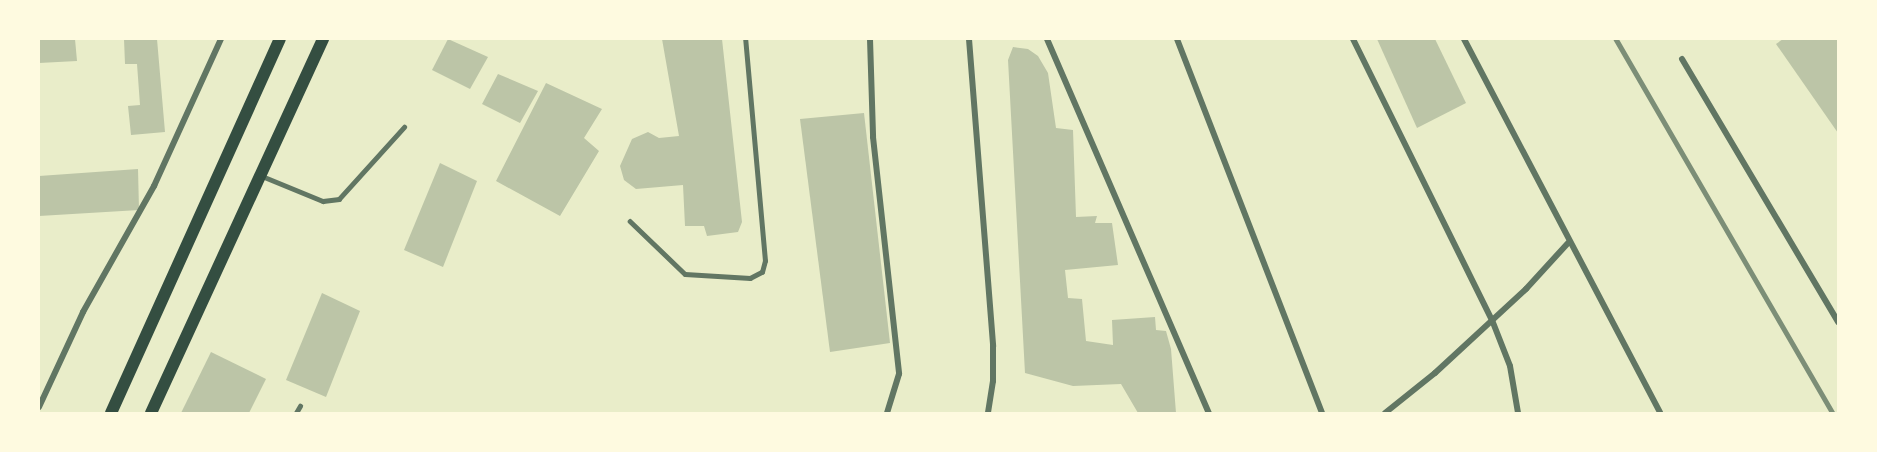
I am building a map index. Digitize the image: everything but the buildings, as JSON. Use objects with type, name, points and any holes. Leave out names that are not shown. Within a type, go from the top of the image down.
[{"type":"main road","points":[[111,413],[280,39]]},
{"type":"main road","points":[[151,413],[262,176],[323,39]]},
{"type":"street","points":[[39,406],[83,312],[154,186],[221,39]]},
{"type":"street","points":[[870,39],[874,148],[899,374],[887,413]]},
{"type":"street","points":[[969,39],[993,345],[993,381],[987,413]]},
{"type":"street","points":[[1047,39],[1209,413]]},
{"type":"street","points":[[1177,39],[1322,413]]},
{"type":"street","points":[[1353,39],[1492,320],[1509,366],[1518,413]]},
{"type":"street","points":[[1464,39],[1568,243],[1660,413]]},
{"type":"street","points":[[1682,59],[1838,322]]},
{"type":"street","points":[[1384,413],[1435,374],[1568,243]]},
{"type":"lane","points":[[630,221],[685,274],[750,278],[762,272],[765,261],[745,39]]},
{"type":"lane","points":[[262,176],[323,201],[339,199],[404,127]]},
{"type":"lane","points":[[296,413],[300,406]]},
{"type":"railway","points":[[1616,39],[1833,413]]}]
